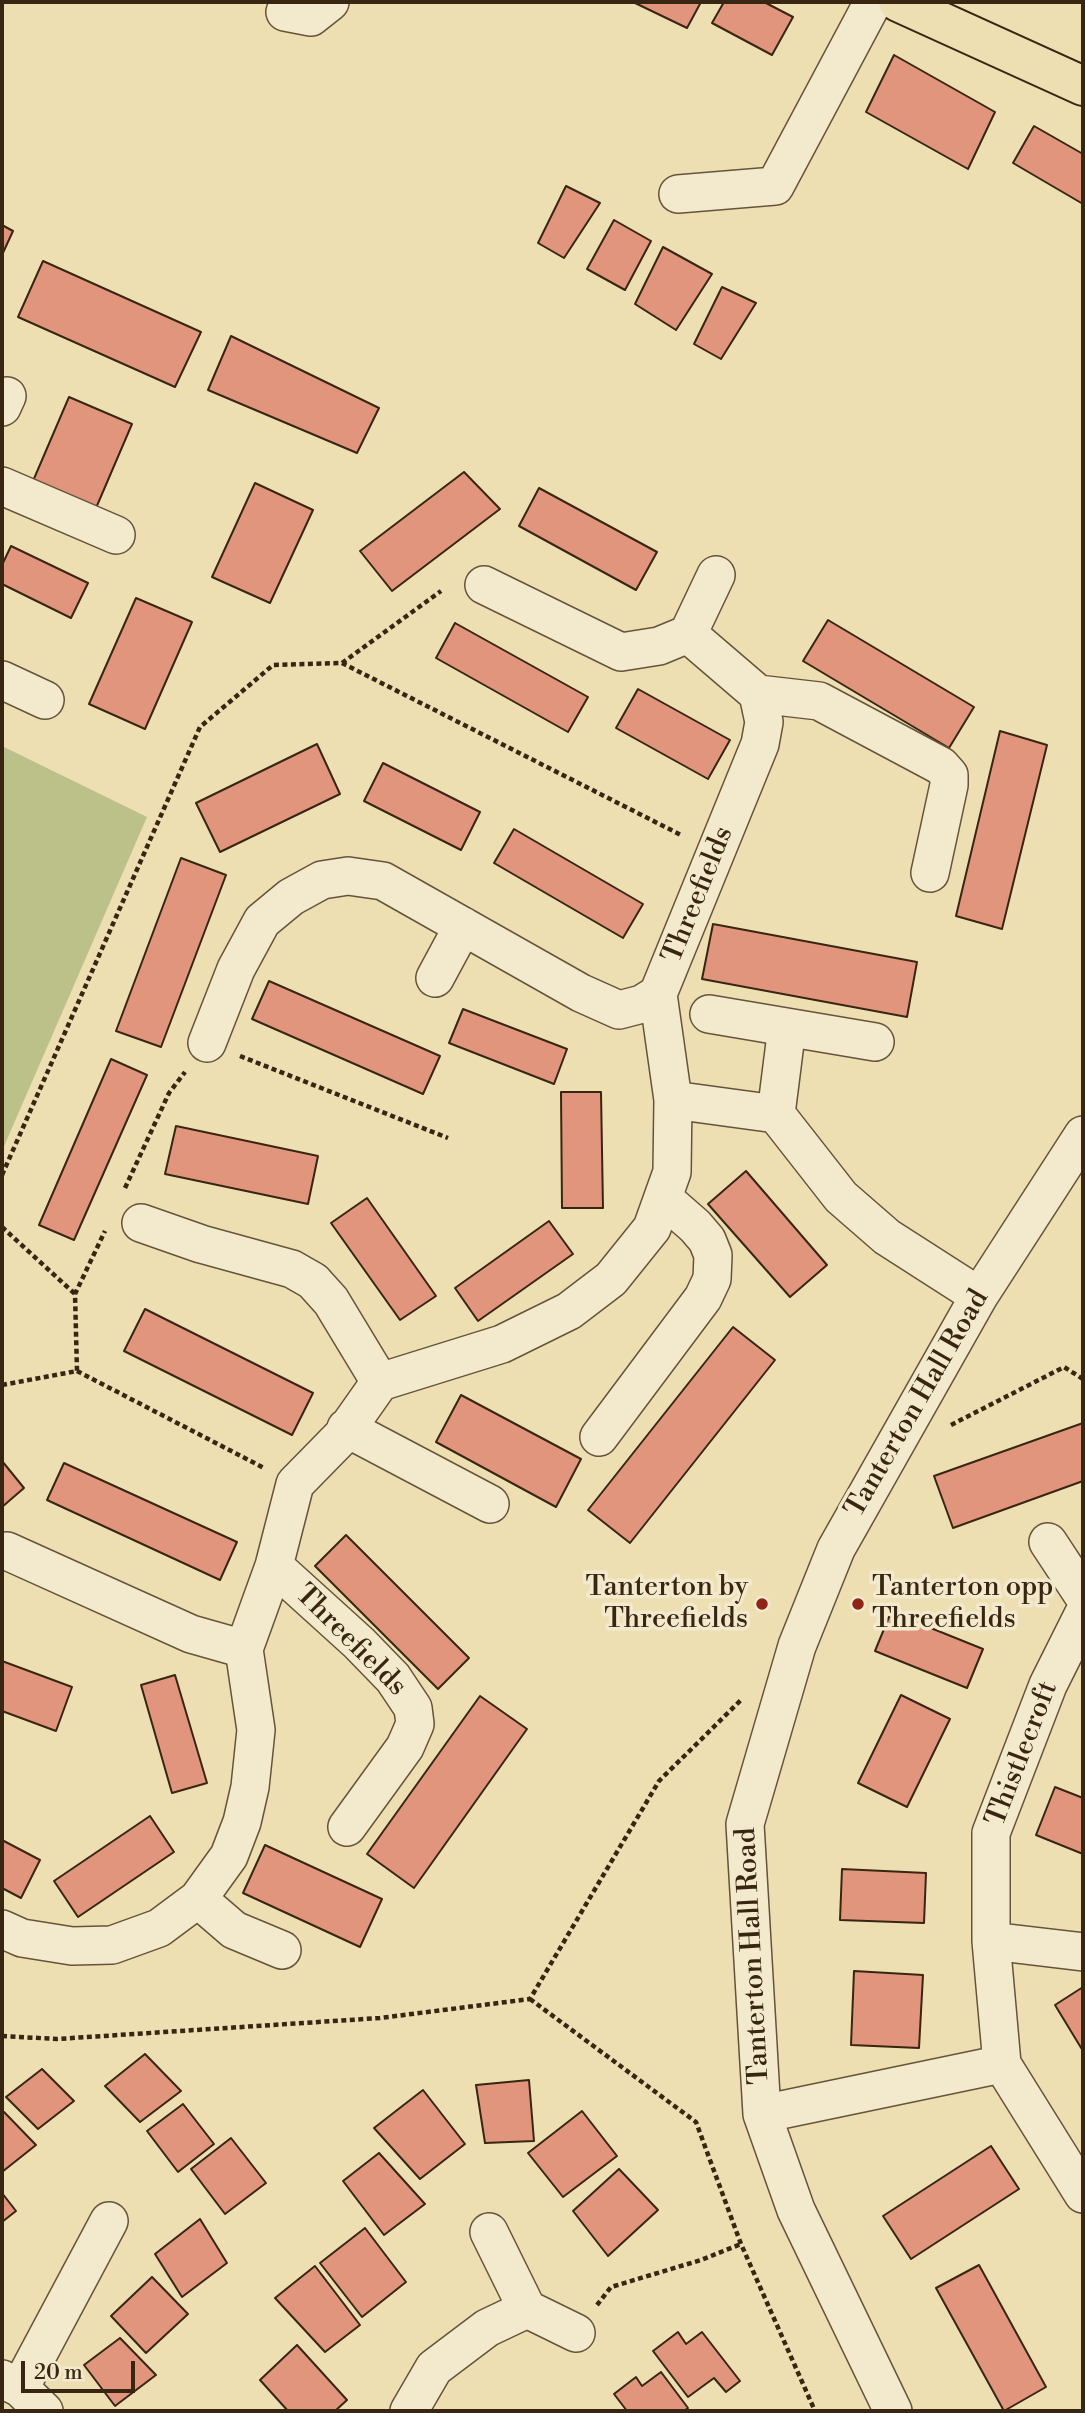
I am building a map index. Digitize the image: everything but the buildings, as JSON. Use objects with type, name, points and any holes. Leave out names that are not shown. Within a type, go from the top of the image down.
[{"type":"main road","points":[[898,2],[1083,86]]},
{"type":"street","points":[[285,12],[311,17],[330,2]]},
{"type":"street","points":[[678,194],[775,186],[873,2]]},
{"type":"street","points":[[2,486],[116,535]]},
{"type":"street","points":[[484,585],[621,652],[659,646],[688,634],[716,575]]},
{"type":"street","points":[[688,634],[758,694],[819,701],[941,766],[949,775],[949,785],[930,873]]},
{"type":"street","points":[[2,680],[45,701]]},
{"type":"street","name":"Threefields","points":[[2,1930],[22,1938],[72,1946],[112,1945],[159,1928],[198,1899],[229,1856],[242,1822],[250,1787],[256,1730],[244,1649],[274,1566],[295,1484],[346,1428],[380,1382],[502,1344],[569,1311],[611,1279],[652,1228],[672,1172],[673,1100],[658,994],[760,744],[764,722],[758,694]]},
{"type":"street","points":[[207,1043],[236,969],[262,921],[291,897],[321,880],[348,876],[383,881],[581,993],[619,1010],[642,1004],[658,994]]},
{"type":"street","points":[[435,978],[463,926]]},
{"type":"street","points":[[709,1014],[875,1042]]},
{"type":"street","points":[[776,1114],[787,1027]]},
{"type":"street","points":[[673,1100],[776,1114],[841,1197],[887,1237],[979,1296]]},
{"type":"street","name":"Tanterton Hall Road","points":[[893,2411],[796,2210],[762,2115],[745,1824],[797,1646],[836,1549],[979,1296],[1083,1135]]},
{"type":"street","points":[[600,1437],[703,1298],[712,1279],[713,1255],[707,1240],[663,1198]]},
{"type":"street","points":[[124,1212],[201,1244],[292,1269],[313,1282],[331,1301],[380,1382]]},
{"type":"street","points":[[346,1428],[490,1504]]},
{"type":"street","points":[[1048,1542],[1083,1595]]},
{"type":"street","points":[[7,1551],[191,1634],[244,1649]]},
{"type":"street","name":"Threefields","points":[[274,1566],[359,1643],[393,1678],[413,1708],[415,1724],[405,1747],[347,1827]]},
{"type":"street","name":"Thistlecroft","points":[[1083,1615],[1048,1685],[991,1833],[991,1941],[1002,2064],[1083,2194]]},
{"type":"street","points":[[198,1899],[234,1930],[282,1950]]},
{"type":"street","points":[[991,1941],[1083,1952]]},
{"type":"street","points":[[762,2115],[1002,2064]]},
{"type":"street","points":[[22,2393],[109,2221]]},
{"type":"street","points":[[488,2232],[527,2309],[576,2333]]},
{"type":"street","points":[[409,2411],[434,2368],[486,2328],[527,2309]]},
{"type":"path","points":[[342,663],[440,591]]},
{"type":"path","points":[[2,1175],[200,727],[273,665],[342,663],[687,838]]},
{"type":"path","points":[[77,1371],[75,1294],[124,1212],[169,1093],[207,1043],[449,1138]]},
{"type":"path","points":[[2,1227],[75,1294]]},
{"type":"path","points":[[915,1409],[947,1427],[1064,1367],[1083,1379]]},
{"type":"path","points":[[2,1385],[77,1371],[295,1484]]},
{"type":"path","points":[[530,1999],[659,1781],[747,1694]]},
{"type":"path","points":[[2,2036],[57,2039],[380,2018],[530,1999],[696,2122],[741,2244],[815,2411]]},
{"type":"path","points":[[576,2333],[611,2287],[701,2260],[741,2244]]},
{"type":"green space","points":[[2,746],[147,817],[2,1151]]},
{"type":"place","name":"Tanterton by Threefields","points":[[762,1604]]},
{"type":"place","name":"Tanterton opp Threefields","points":[[858,1604]]}]
